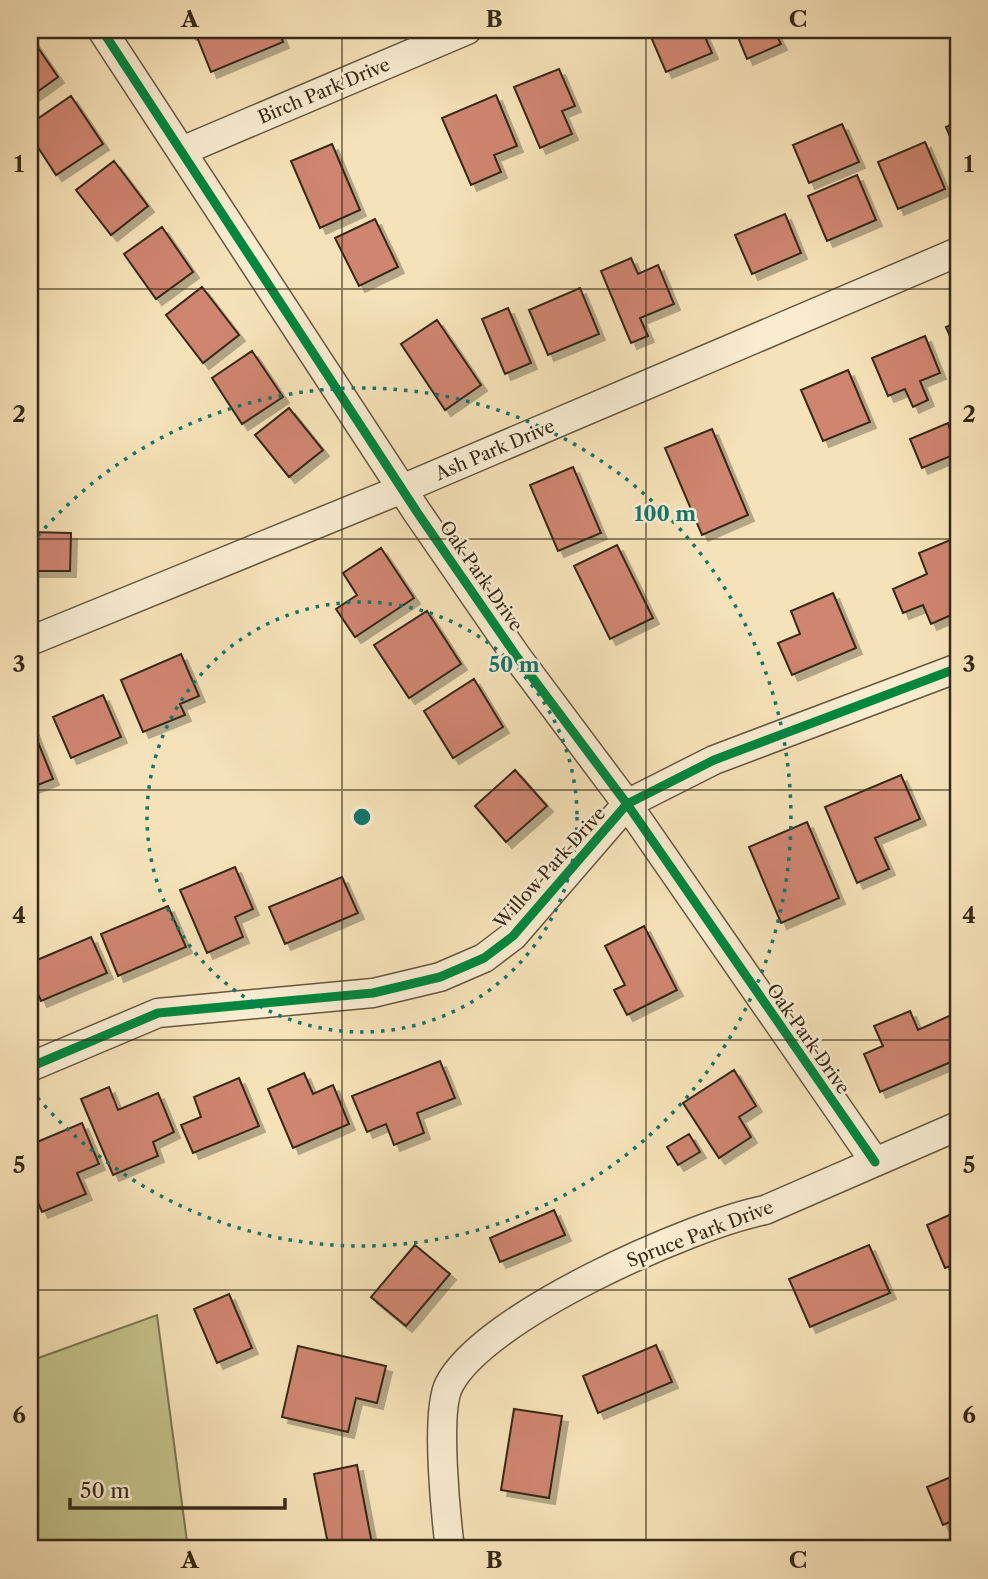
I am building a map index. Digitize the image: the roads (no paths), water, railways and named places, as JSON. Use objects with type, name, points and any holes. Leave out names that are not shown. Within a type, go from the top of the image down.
[{"type":"street","name":"Oak Park Drive","points":[[102,30],[402,489],[517,657],[627,804],[875,1162]]},
{"type":"street","name":"Birch Park Drive","points":[[182,151],[467,30]]},
{"type":"street","name":"Ash Park Drive","points":[[30,641],[402,489],[958,252]]},
{"type":"street","name":"Willow Park Drive","points":[[30,1067],[158,1013],[373,993],[440,977],[484,958],[513,936],[627,804],[714,760],[958,668]]},
{"type":"street","name":"Spruce Park Drive","points":[[450,1549],[442,1438],[448,1387],[459,1370],[493,1336],[541,1304],[614,1268],[741,1215],[765,1210],[958,1126]]}]
